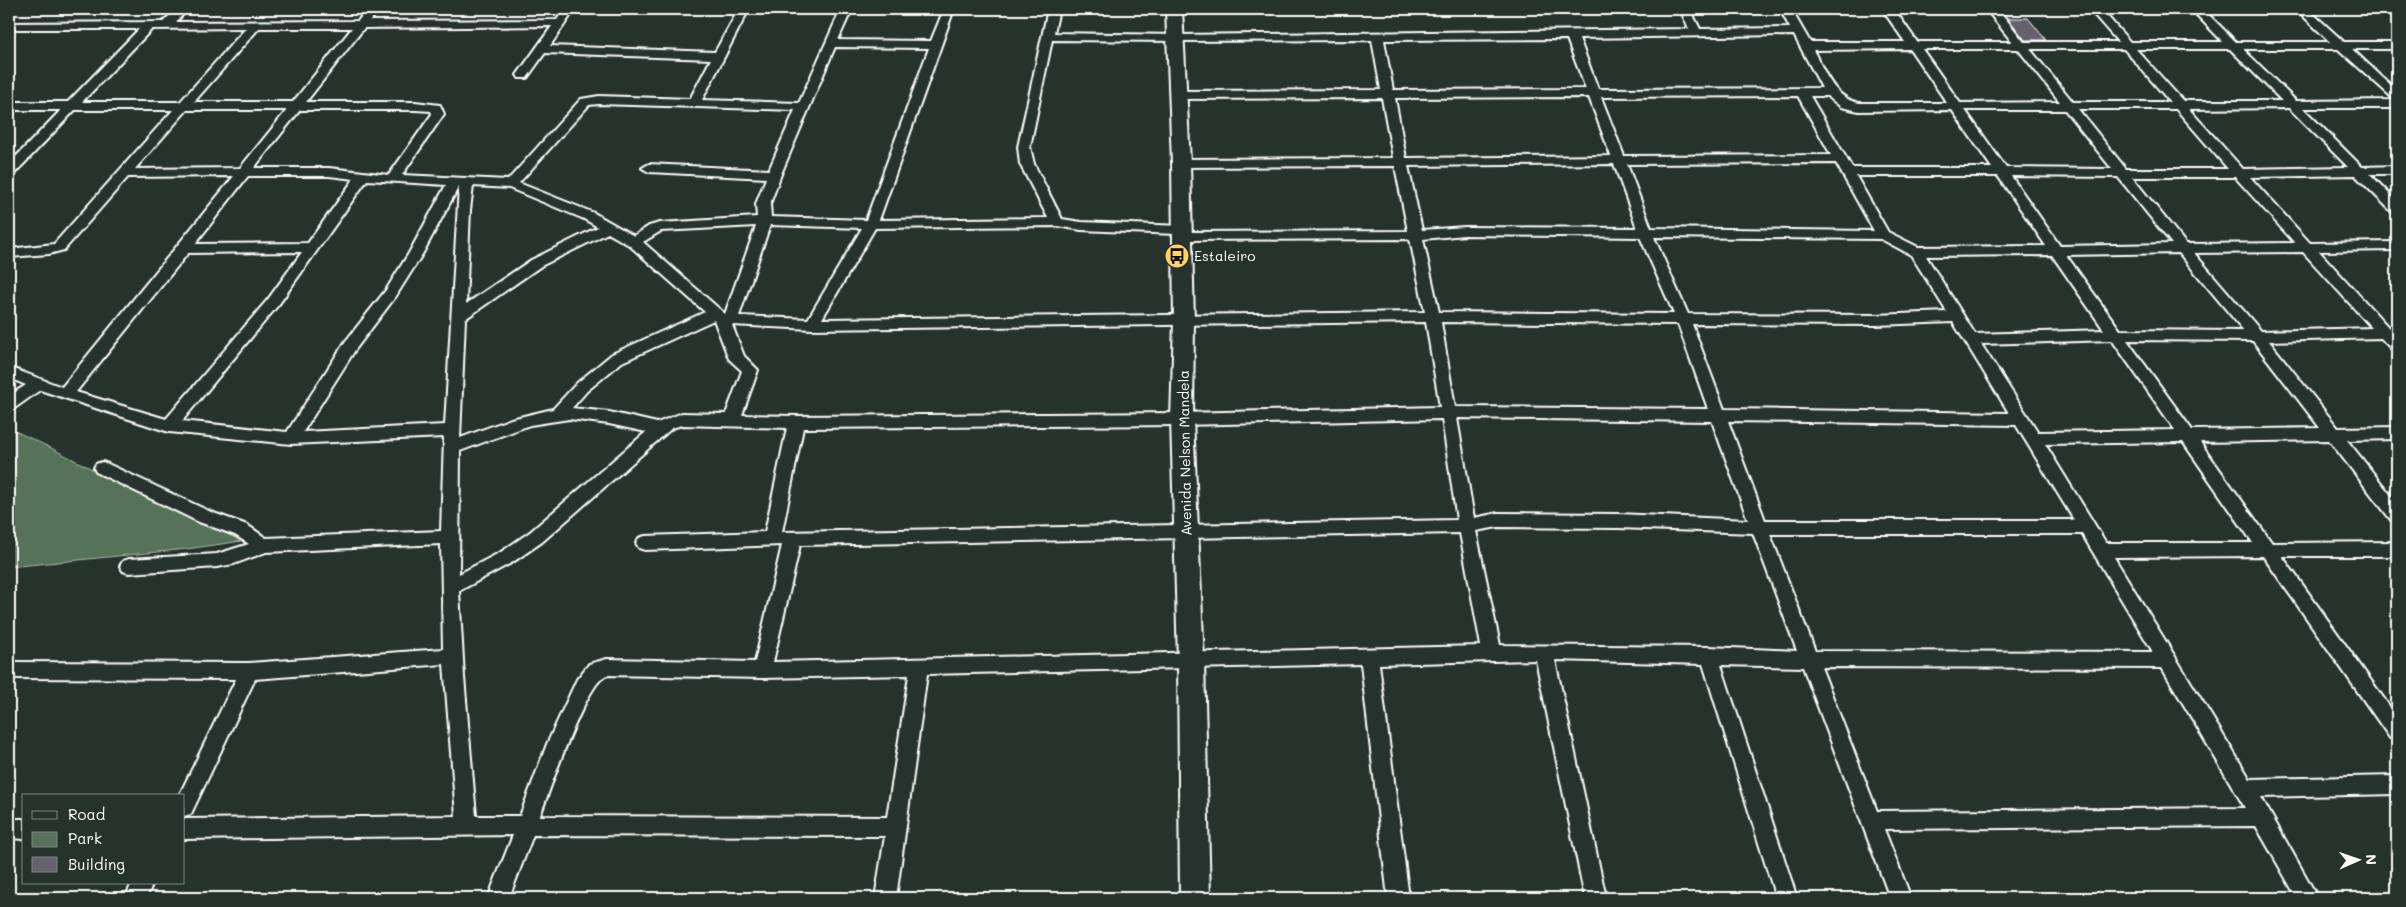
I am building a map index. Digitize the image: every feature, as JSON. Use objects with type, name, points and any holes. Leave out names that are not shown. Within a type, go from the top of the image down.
[{"type":"street","points":[[166,25],[182,9]]},
{"type":"street","points":[[65,394],[184,249],[373,9]]},
{"type":"street","points":[[523,75],[570,9]]},
{"type":"street","points":[[694,103],[744,9]]},
{"type":"street","points":[[723,318],[764,221],[763,204],[774,174],[846,9]]},
{"type":"street","points":[[812,324],[871,224],[949,9]]},
{"type":"street","points":[[1053,9],[1024,147],[1027,164],[1057,222]]},
{"type":"street","name":"Avenida Nelson Mandela","points":[[1174,9],[1177,38],[1181,163],[1184,321],[1182,419],[1191,661],[1195,898]]},
{"type":"street","points":[[1685,9],[1696,32]]},
{"type":"street","points":[[1786,9],[1830,92],[1845,104],[1859,107],[2397,104]]},
{"type":"street","points":[[1888,9],[2397,732]]},
{"type":"street","points":[[1992,9],[2182,248],[2257,336],[2397,515]]},
{"type":"street","points":[[2095,9],[2306,247],[2391,333],[2397,346]]},
{"type":"street","points":[[2197,9],[2397,209]]},
{"type":"street","points":[[2302,9],[2397,97]]},
{"type":"street","points":[[9,26],[559,23]]},
{"type":"street","points":[[9,253],[49,250],[59,247],[256,24]]},
{"type":"street","points":[[9,171],[149,26]]},
{"type":"street","points":[[1046,36],[1177,38],[1798,31]]},
{"type":"street","points":[[1572,35],[1646,234],[1683,318],[1759,527],[1900,898]]},
{"type":"street","points":[[1377,36],[1432,317],[1467,526],[1492,653]]},
{"type":"street","points":[[830,42],[937,45]]},
{"type":"street","points":[[1805,46],[2397,45]]},
{"type":"street","points":[[540,49],[720,56]]},
{"type":"street","points":[[1802,92],[1883,236]]},
{"type":"street","points":[[1179,95],[1830,92]]},
{"type":"street","points":[[511,184],[585,102],[599,100],[803,107]]},
{"type":"street","points":[[9,106],[415,106],[436,108],[438,114],[393,179]]},
{"type":"street","points":[[1181,163],[1838,158]]},
{"type":"street","points":[[649,168],[774,174]]},
{"type":"street","points":[[1846,172],[2003,174],[2397,170]]},
{"type":"street","points":[[124,173],[328,172],[393,179],[511,184],[568,207],[610,226],[634,242],[723,318],[733,351],[737,358],[750,370],[732,421]]},
{"type":"street","points":[[169,426],[274,301],[363,176]]},
{"type":"street","points":[[461,182],[463,210],[452,440],[450,587],[453,656],[467,825]]},
{"type":"street","points":[[291,438],[350,346],[391,293],[461,182]]},
{"type":"street","points":[[634,242],[660,227],[764,221],[871,224],[1057,222],[1081,226],[1182,233],[1416,235],[1465,231],[1883,236],[1916,252],[2397,246]]},
{"type":"street","points":[[458,317],[542,260],[610,226]]},
{"type":"street","points":[[184,249],[313,247]]},
{"type":"street","points":[[1916,252],[2102,550],[2262,817],[2308,898]]},
{"type":"street","points":[[558,414],[582,386],[617,358],[723,318],[812,324],[1432,317],[1876,320],[1956,317]]},
{"type":"street","points":[[1969,339],[2116,335],[2257,336],[2391,333]]},
{"type":"street","points":[[9,372],[65,394],[169,426],[291,438],[452,440],[558,414],[644,424],[660,430]]},
{"type":"street","points":[[9,404],[39,383]]},
{"type":"street","points":[[450,587],[507,557],[536,537],[660,430],[672,421],[682,419],[796,422],[1182,419],[1448,413],[2021,419]]},
{"type":"street","points":[[772,538],[796,422]]},
{"type":"street","points":[[2033,438],[2397,433]]},
{"type":"street","points":[[102,468],[205,518],[241,530],[263,545]]},
{"type":"street","points":[[645,543],[793,537],[1187,533],[1467,526],[1498,520],[1618,521],[1759,527],[2088,527]]},
{"type":"street","points":[[129,566],[227,559],[252,552],[263,545],[450,537]]},
{"type":"street","points":[[762,670],[793,537]]},
{"type":"street","points":[[2102,550],[2397,549]]},
{"type":"street","points":[[1544,652],[1595,898]]},
{"type":"street","points":[[499,898],[561,735],[584,685],[596,670],[607,667],[762,670],[1544,652],[1809,659],[2168,660]]},
{"type":"street","points":[[1369,655],[1399,898]]},
{"type":"street","points":[[9,670],[249,671],[453,656]]},
{"type":"street","points":[[1710,656],[1786,898]]},
{"type":"street","points":[[886,898],[919,667]]},
{"type":"street","points":[[185,805],[249,671]]},
{"type":"street","points":[[2244,788],[2397,785]]},
{"type":"street","points":[[1871,820],[2262,817]]},
{"type":"street","points":[[185,828],[467,825],[896,827]]},
{"type":"street","points":[[9,830],[22,829]]},
{"type":"street","points":[[135,898],[142,884]]},
{"type":"green space","points":[[9,428],[149,498],[242,541],[187,549],[9,567]]},
{"type":"building","points":[[2008,18],[2028,18],[2046,40],[2025,40]]},
{"type":"place","name":"Estaleiro","points":[[1177,256]]}]
